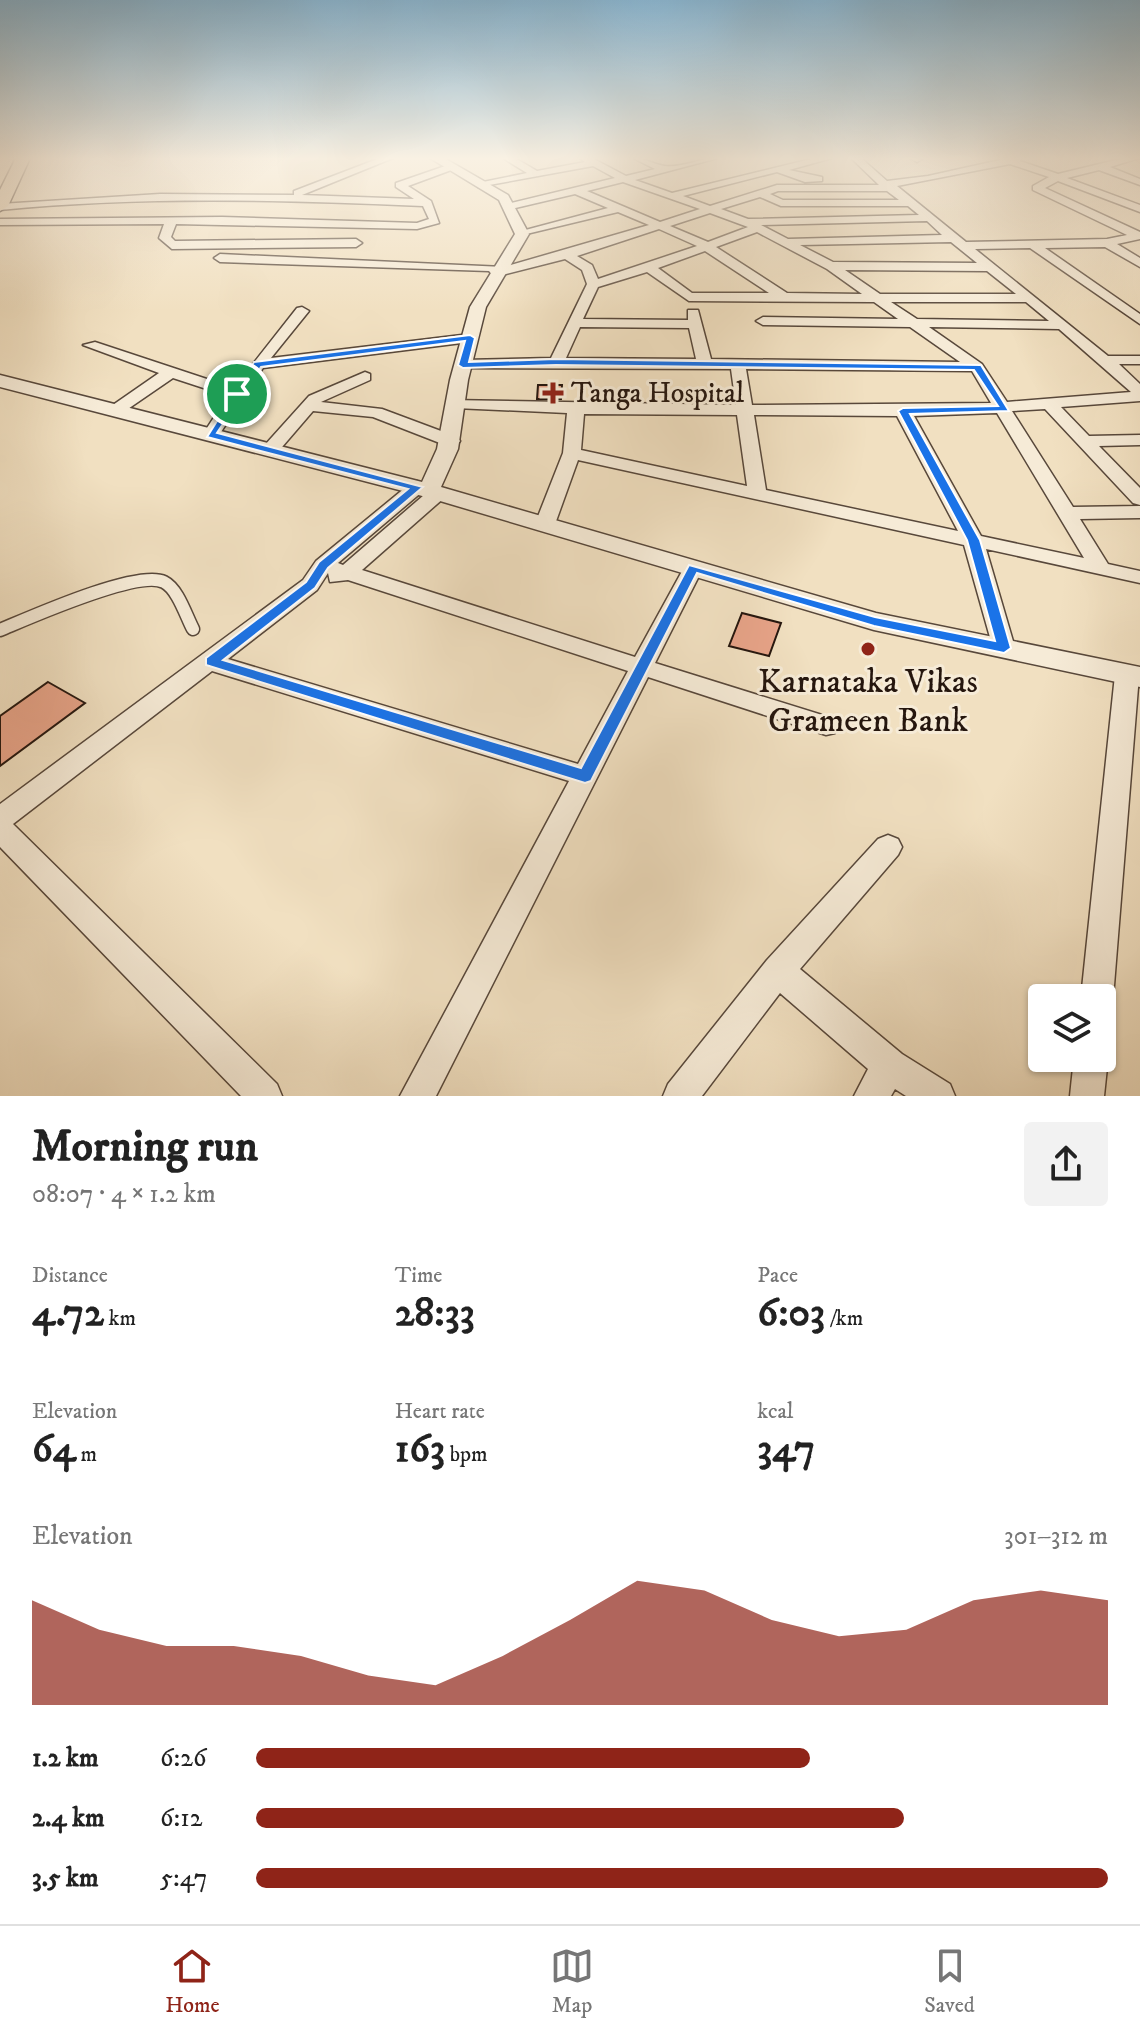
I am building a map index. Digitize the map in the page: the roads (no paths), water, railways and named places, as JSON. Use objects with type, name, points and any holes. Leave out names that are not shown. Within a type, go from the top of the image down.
[{"type":"street","points":[[222,220],[233,209]]},
{"type":"street","points":[[0,222],[222,220],[417,226],[435,221],[430,209]]},
{"type":"street","points":[[0,819],[326,575],[427,490],[439,475],[451,441],[455,403],[479,304],[496,270],[515,251],[522,234],[512,209]]},
{"type":"street","points":[[522,234],[616,209]]},
{"type":"street","points":[[617,209],[705,245],[782,296]]},
{"type":"street","points":[[220,258],[496,270],[567,255],[705,209]]},
{"type":"street","points":[[716,209],[789,242],[831,266],[977,367],[1101,569]]},
{"type":"street","points":[[790,209],[843,240]]},
{"type":"street","points":[[919,209],[1065,325],[1140,394]]},
{"type":"street","points":[[1083,209],[1139,235]]},
{"type":"street","points":[[593,284],[649,267],[752,225],[804,219],[930,218]]},
{"type":"street","points":[[171,221],[165,238],[172,245],[356,243]]},
{"type":"street","points":[[789,242],[1107,243],[1139,235]]},
{"type":"street","points":[[1030,243],[1140,320]]},
{"type":"street","points":[[1107,243],[1140,263]]},
{"type":"street","points":[[556,362],[593,284],[588,268],[567,255]]},
{"type":"street","points":[[831,266],[990,267]]},
{"type":"street","points":[[649,267],[689,297],[1030,298]]},
{"type":"street","points":[[689,297],[705,365]]},
{"type":"street","points":[[211,434],[258,364],[302,311]]},
{"type":"street","points":[[763,321],[1065,325]]},
{"type":"street","points":[[574,323],[695,324]]},
{"type":"street","points":[[258,364],[470,338]]},
{"type":"street","points":[[90,345],[237,394]]},
{"type":"street","points":[[1105,360],[1140,360]]},
{"type":"street","points":[[463,365],[556,362],[977,367]]},
{"type":"street","points":[[738,366],[757,493]]},
{"type":"street","points":[[116,410],[169,373]]},
{"type":"street","points":[[270,450],[307,406],[330,390],[365,377]]},
{"type":"street","points":[[0,381],[427,490],[874,621],[1134,676],[1099,984]]},
{"type":"street","points":[[455,403],[576,409],[903,411],[1005,409],[1140,394]]},
{"type":"street","points":[[1049,404],[1086,441],[1132,478],[1140,499]]},
{"type":"street","points":[[307,406],[376,412],[451,441]]},
{"type":"street","points":[[545,524],[572,453],[576,409]]},
{"type":"street","points":[[903,411],[973,540],[1004,648]]},
{"type":"street","points":[[1086,441],[1140,440]]},
{"type":"street","points":[[572,453],[1140,577]]},
{"type":"street","points":[[1068,513],[1140,512]]},
{"type":"street","points":[[417,1096],[693,568]]},
{"type":"street","points":[[326,575],[826,726]]},
{"type":"street","points":[[211,662],[585,776]]},
{"type":"street","points":[[0,829],[265,1096]]},
{"type":"street","points":[[680,1096],[778,971],[888,847]]},
{"type":"street","points":[[778,971],[890,1066],[938,1096]]},
{"type":"street","points":[[871,1096],[890,1066]]},
{"type":"street","points":[[1087,1096],[1090,1072]]},
{"type":"lane","points":[[0,630],[118,586],[158,579],[166,583],[193,629]]},
{"type":"place","name":"Tanga Hospital","points":[[553,393]]},
{"type":"place","name":"Karnataka Vikas Grameen Bank","points":[[868,649]]}]
